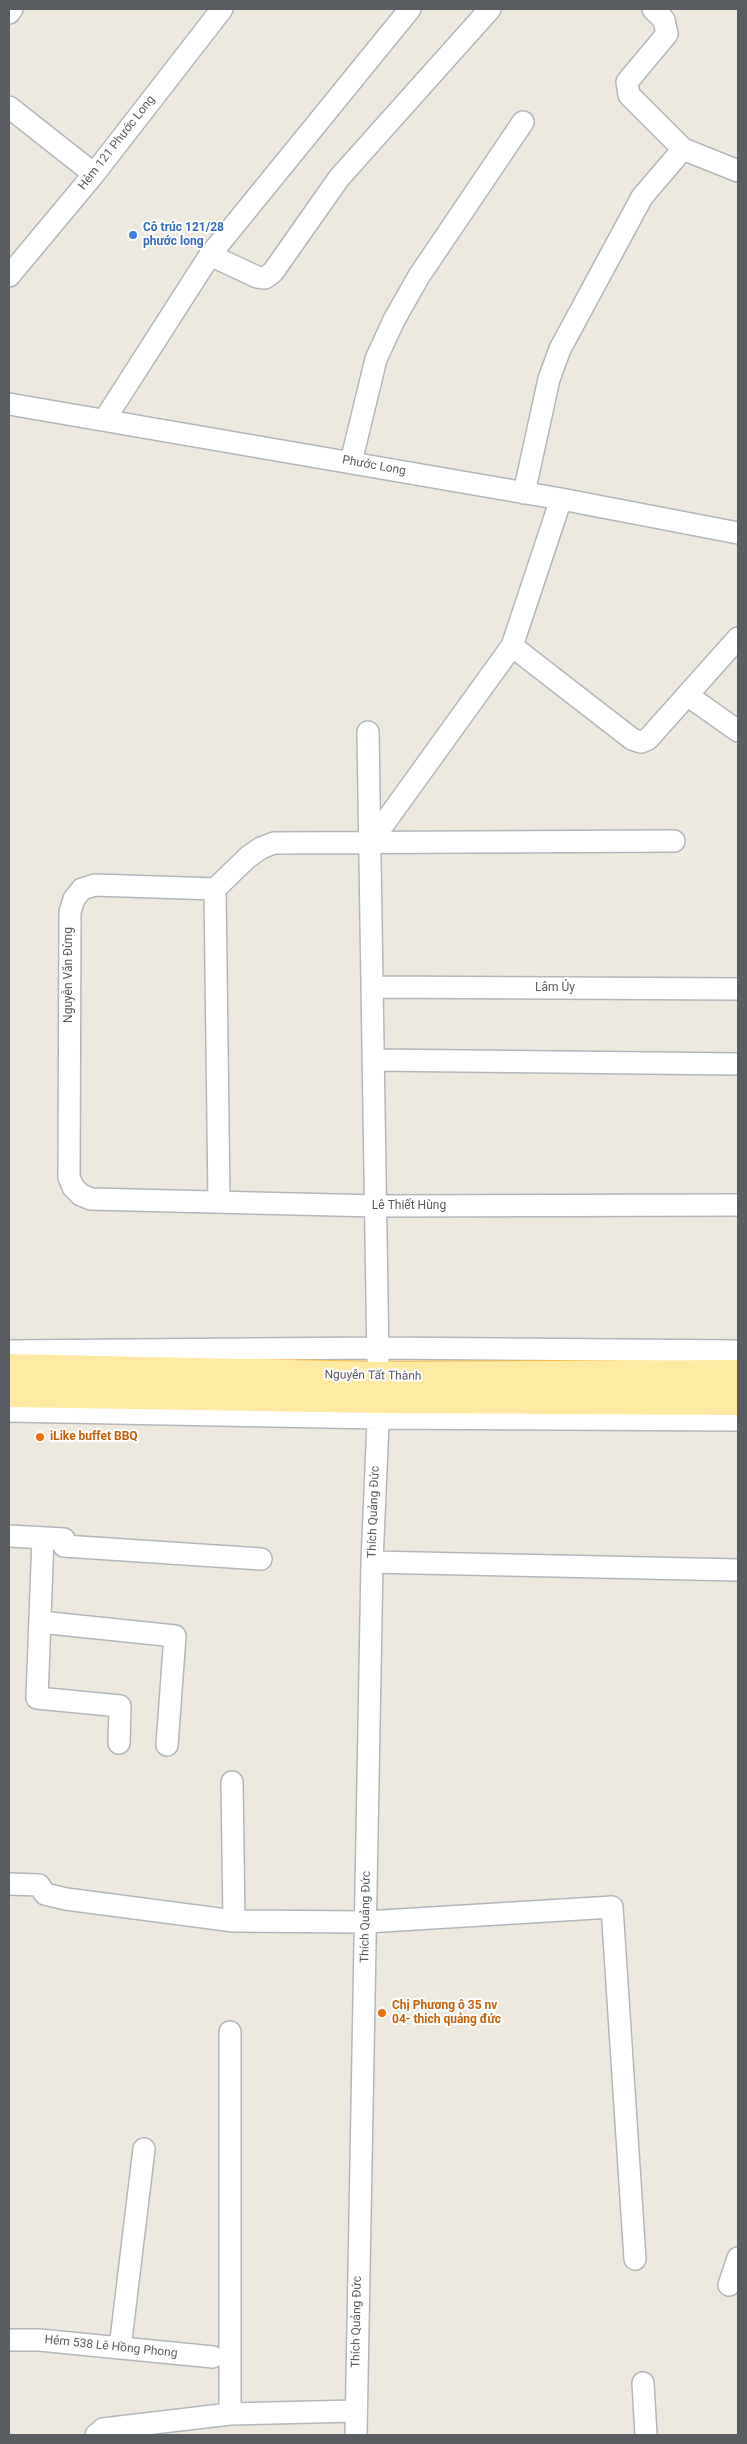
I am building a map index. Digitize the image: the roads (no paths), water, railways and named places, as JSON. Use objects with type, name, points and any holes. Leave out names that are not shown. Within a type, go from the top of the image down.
[{"type":"main road","name":"Nguyễn Tất Thành","points":[[9,1368],[378,1398],[738,1374]]},
{"type":"main road","name":"Nguyễn Tất Thành","points":[[9,1393],[738,1401]]},
{"type":"street","points":[[9,13],[12,9]]},
{"type":"street","name":"Hẻm 121 Phước Long","points":[[9,276],[94,174],[222,9]]},
{"type":"street","points":[[105,419],[210,256],[410,9]]},
{"type":"street","points":[[210,256],[257,277],[265,278],[273,272],[339,178],[490,9]]},
{"type":"street","points":[[653,9],[664,20],[667,34],[627,82],[628,95],[684,149],[738,171]]},
{"type":"street","points":[[9,107],[94,174]]},
{"type":"street","points":[[351,462],[376,359],[394,320],[419,276],[523,122]]},
{"type":"street","points":[[524,493],[549,379],[560,349],[638,204],[654,182],[684,149]]},
{"type":"street","name":"Phước Long","points":[[9,404],[561,499],[738,533]]},
{"type":"street","points":[[370,843],[512,646],[561,499]]},
{"type":"street","points":[[512,646],[632,739],[641,742],[648,739],[738,638]]},
{"type":"street","points":[[687,695],[738,730]]},
{"type":"street","name":"Thích Quảng Đức","points":[[356,2435],[372,1562],[378,1398],[368,732]]},
{"type":"street","points":[[219,1201],[214,889],[248,856],[274,843],[674,841]]},
{"type":"street","name":"Nguyễn Văn Đừng","points":[[81,1195],[73,1187],[68,1177],[70,912],[74,899],[82,889],[95,885],[214,889]]},
{"type":"street","name":"Lâm Úy","points":[[372,987],[738,989]]},
{"type":"street","points":[[374,1060],[738,1064]]},
{"type":"street","name":"Lê Thiết Hùng","points":[[81,1195],[91,1199],[376,1206],[738,1205]]},
{"type":"street","points":[[9,1351],[378,1348],[738,1351]]},
{"type":"street","name":"Nguyễn Tất Thành","points":[[9,1411],[378,1398],[738,1420]]},
{"type":"street","points":[[9,1536],[64,1539],[64,1546],[261,1559]]},
{"type":"street","points":[[43,1538],[37,1698],[120,1706],[118,1743]]},
{"type":"street","points":[[372,1562],[738,1570]]},
{"type":"street","points":[[40,1622],[175,1636],[167,1745]]},
{"type":"street","points":[[232,1782],[234,1922]]},
{"type":"street","points":[[9,1884],[39,1885],[45,1894],[66,1899],[234,1922],[366,1922],[612,1907],[635,2259]]},
{"type":"street","points":[[230,2032],[230,2414]]},
{"type":"street","points":[[120,2348],[144,2149]]},
{"type":"street","points":[[729,2285],[738,2258]]},
{"type":"street","name":"Hẻm 538 Lê Hồng Phong","points":[[9,2340],[39,2340],[213,2357]]},
{"type":"street","points":[[643,2383],[646,2435]]},
{"type":"street","points":[[96,2435],[103,2429],[230,2414],[355,2411]]},
{"type":"place","name":"Cô trúc 121/28 phước long","points":[[133,235]]},
{"type":"place","name":"iLike buffet BBQ","points":[[40,1437]]},
{"type":"place","name":"Chị Phương ô 35 nv 04- thich quảng đức","points":[[382,2013]]}]
